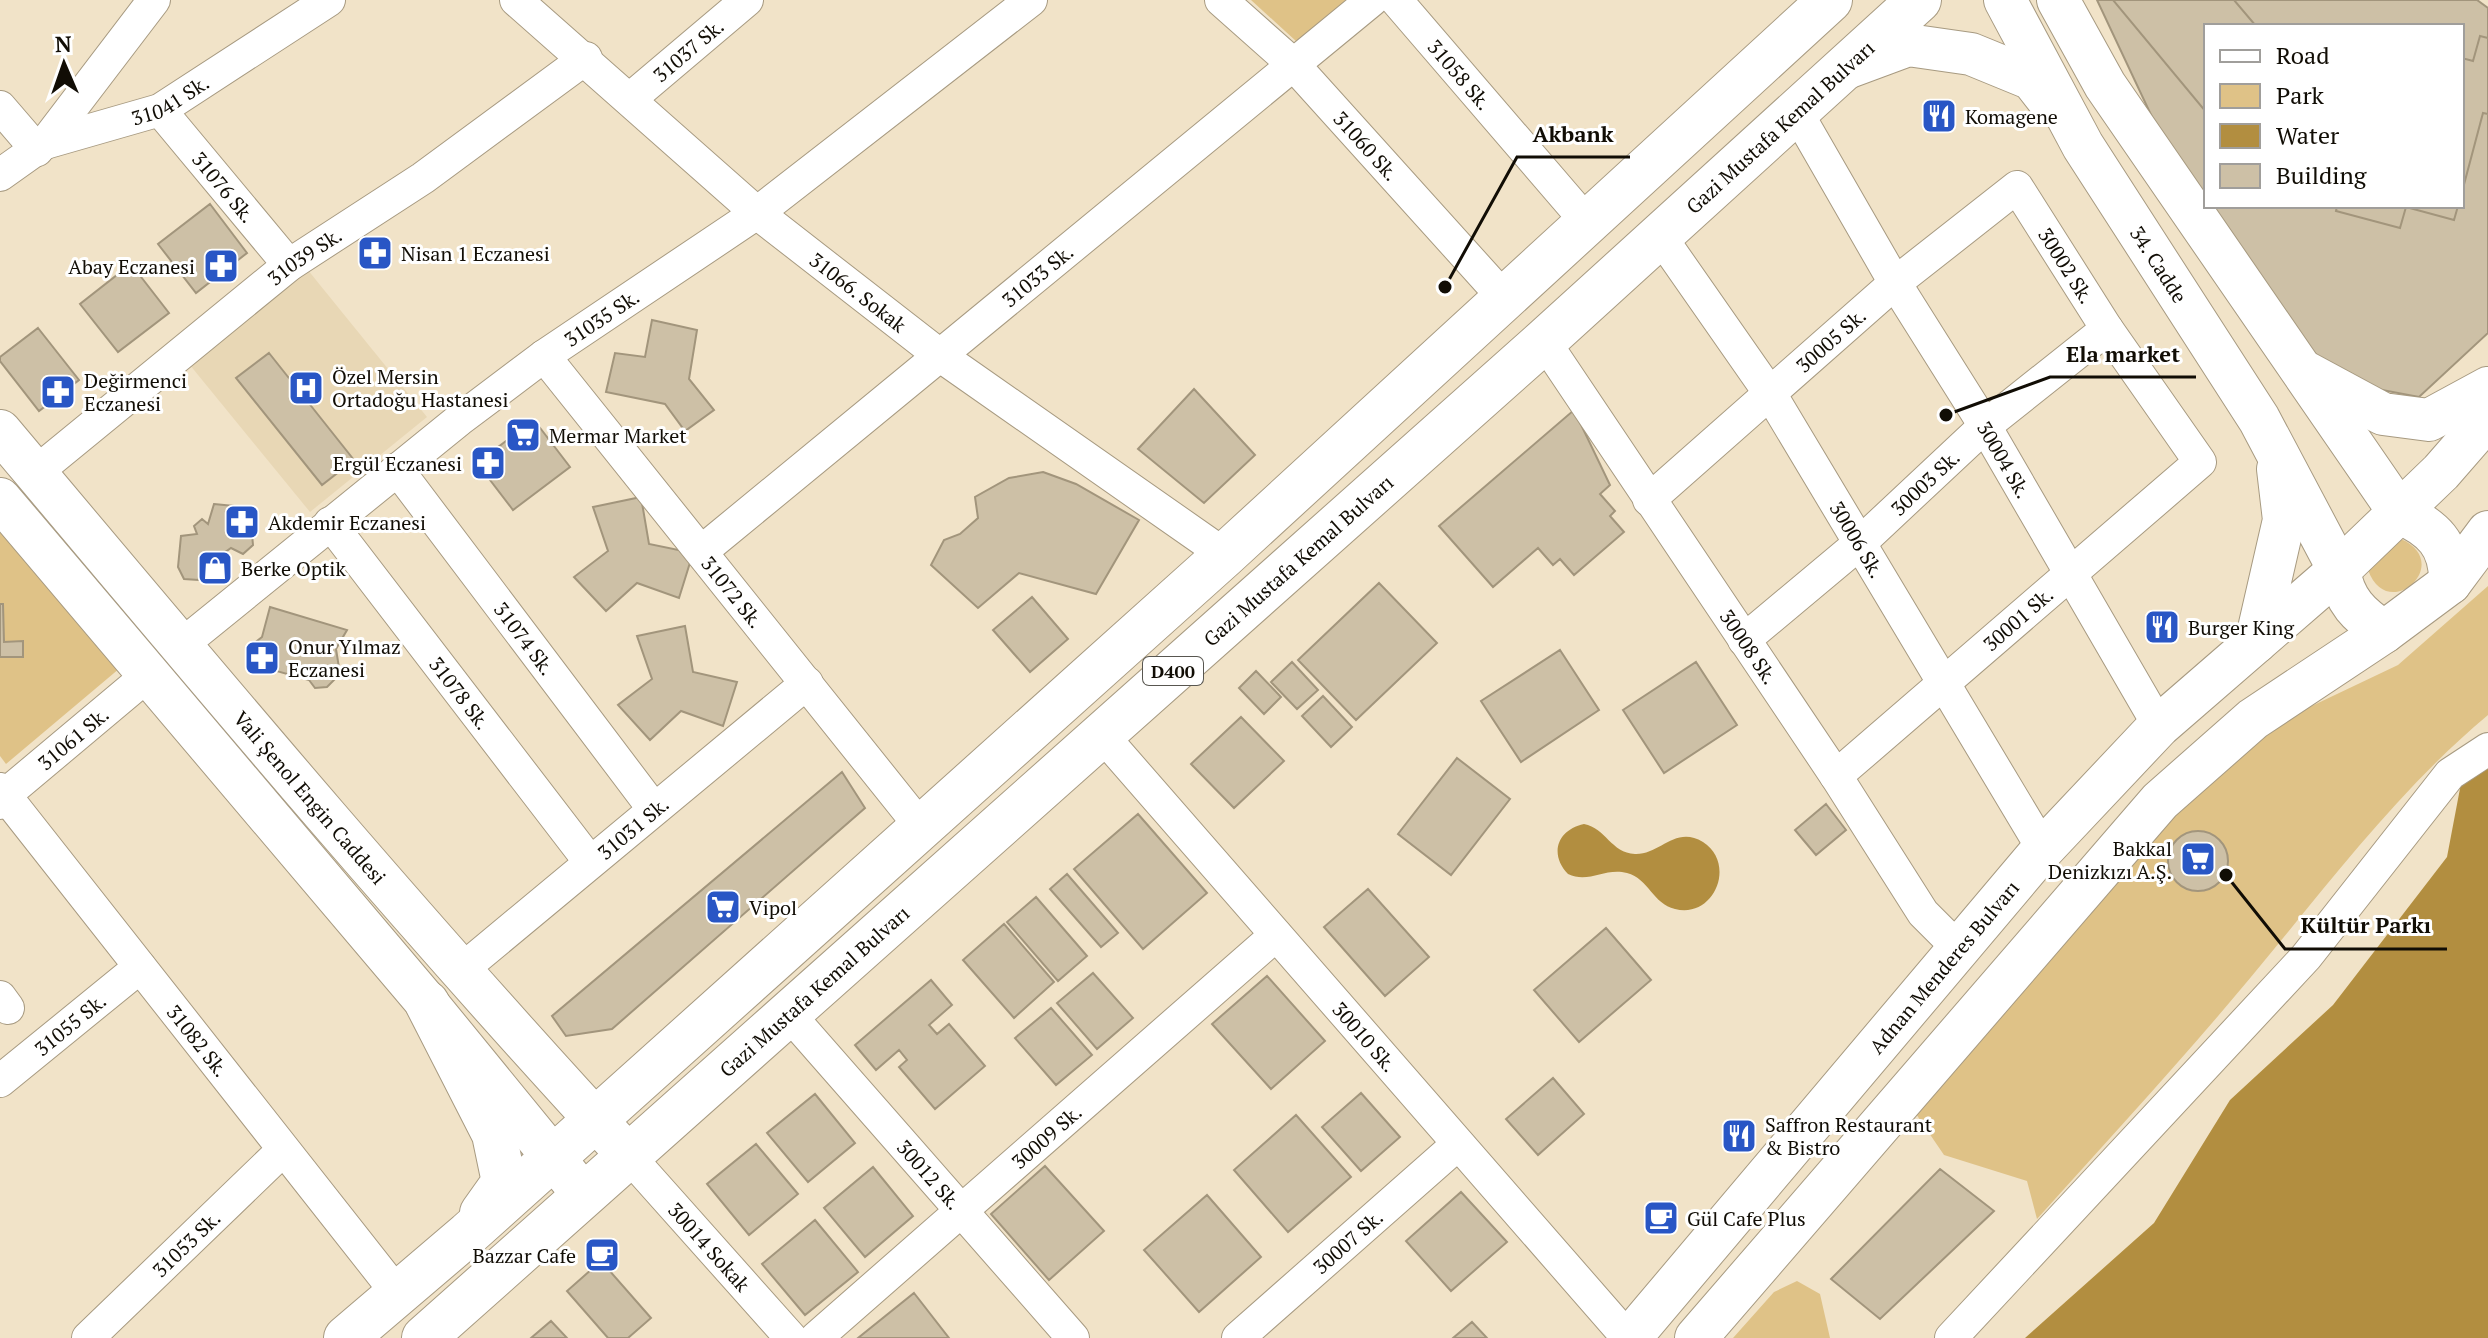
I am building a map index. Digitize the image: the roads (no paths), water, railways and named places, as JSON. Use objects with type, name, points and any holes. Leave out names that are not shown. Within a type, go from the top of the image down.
[{"type":"highway","name":"Gazi Mustafa Kemal Bulvarı","points":[[424,1338],[627,1154],[1544,341],[1919,0]]},
{"type":"highway","name":"D400","points":[[346,1338],[468,1234],[1225,555],[1505,299],[1820,4]]},
{"type":"highway","points":[[427,1003],[494,1134],[500,1155],[504,1182],[468,1234]]},
{"type":"main road","name":"34. Cadde","points":[[2005,0],[2083,146],[2259,419],[2339,570]]},
{"type":"main road","points":[[2058,0],[2105,85],[2399,512],[2435,532],[2451,564],[2450,583]]},
{"type":"main road","points":[[2088,0],[2105,85]]},
{"type":"main road","points":[[1841,70],[1908,45],[1971,54],[2032,79],[2083,146]]},
{"type":"main road","points":[[2302,371],[2383,414],[2429,420],[2488,388]]},
{"type":"main road","name":"Adnan Menderes Bulvarı","points":[[1629,1338],[2043,849],[2159,726],[2339,570],[2441,472],[2488,418]]},
{"type":"main road","points":[[2256,642],[2284,520],[2279,471],[2259,419]]},
{"type":"main road","name":"Vali Şenol Engin Caddesi","points":[[0,431],[179,647],[459,972],[627,1154]]},
{"type":"main road","name":"Vali Şenol Engin Caddesi","points":[[0,499],[427,1003],[583,1194]]},
{"type":"main road","points":[[1696,1338],[2160,801],[2253,719],[2384,632],[2450,583],[2488,532]]},
{"type":"main road","points":[[2339,570],[2342,588],[2350,605],[2384,632]]},
{"type":"street","points":[[0,107],[41,147],[154,0]]},
{"type":"street","name":"31041 Sk.","points":[[0,175],[41,147],[160,110],[329,0]]},
{"type":"street","name":"31066. Sokak","points":[[516,0],[586,58],[757,213],[942,357],[1225,555]]},
{"type":"street","name":"31037 Sk.","points":[[630,99],[747,0]]},
{"type":"street","name":"31035 Sk.","points":[[179,647],[397,469],[544,356],[757,213],[1031,0]]},
{"type":"street","name":"31060 Sk.","points":[[1221,0],[1293,64],[1505,299]]},
{"type":"street","name":"31033 Sk.","points":[[702,551],[942,357],[1372,0]]},
{"type":"street","name":"31058 Sk.","points":[[1396,0],[1586,221]]},
{"type":"street","name":"31039 Sk.","points":[[35,473],[289,265],[423,178],[586,58]]},
{"type":"street","name":"31076 Sk.","points":[[160,110],[289,265]]},
{"type":"street","name":"30004 Sk.","points":[[1796,111],[1895,283],[1985,426],[2159,726]]},
{"type":"street","name":"30005 Sk.","points":[[1649,500],[1895,283],[2017,187]]},
{"type":"street","name":"30002 Sk.","points":[[2017,187],[2107,329],[2200,462]]},
{"type":"street","name":"30006 Sk.","points":[[1660,236],[1771,395],[2043,849]]},
{"type":"street","name":"30003 Sk.","points":[[1744,640],[1860,543],[1985,426],[2107,329]]},
{"type":"street","name":"30008 Sk.","points":[[1544,341],[1836,776],[1923,913],[1959,949]]},
{"type":"street","name":"31072 Sk.","points":[[544,356],[921,827]]},
{"type":"street","name":"30001 Sk.","points":[[1836,776],[2200,462]]},
{"type":"street","name":"31074 Sk.","points":[[397,469],[653,808]]},
{"type":"street","name":"31078 Sk.","points":[[330,523],[590,862]]},
{"type":"street","name":"31061 Sk.","points":[[2,796],[148,675]]},
{"type":"street","name":"31031 Sk.","points":[[459,972],[807,683]]},
{"type":"street","name":"30010 Sk.","points":[[1102,735],[1629,1338]]},
{"type":"street","points":[[1951,1338],[2306,957],[2450,774],[2488,749]]},
{"type":"street","name":"31082 Sk.","points":[[2,796],[397,1293]]},
{"type":"street","name":"30009 Sk.","points":[[816,1338],[1276,935]]},
{"type":"street","name":"31055 Sk.","points":[[0,1081],[140,967]]},
{"type":"street","name":"30012 Sk.","points":[[787,1012],[1073,1338]]},
{"type":"street","name":"30007 Sk.","points":[[1238,1338],[1458,1144]]},
{"type":"street","name":"31053 Sk.","points":[[88,1338],[283,1150]]},
{"type":"street","name":"30014 Sokak","points":[[627,1154],[791,1338]]},
{"type":"water","points":[[2488,759],[2488,1338],[2025,1338],[2154,1223],[2230,1100],[2333,1005],[2447,857],[2462,778]]},
{"type":"water","points":[[1584,824],[1598,830],[1627,853],[1644,853],[1684,837],[1703,842],[1718,863],[1716,888],[1701,906],[1689,910],[1675,909],[1661,902],[1641,880],[1627,873],[1611,872],[1583,877],[1568,874],[1559,859],[1559,844],[1567,832]]},
{"type":"place","name":"Komagene","points":[[1939,116]]},
{"type":"place","name":"Nisan 1 Eczanesi","points":[[375,253]]},
{"type":"place","name":"Abay Eczanesi","points":[[221,266]]},
{"type":"place","name":"Akbank","points":[[1445,287]]},
{"type":"place","name":"Özel Mersin Ortadoğu Hastanesi","points":[[306,388]]},
{"type":"place","name":"Değirmenci Eczanesi","points":[[58,392]]},
{"type":"place","name":"Ela market","points":[[1946,415]]},
{"type":"place","name":"Mermar Market","points":[[523,435]]},
{"type":"place","name":"Ergül Eczanesi","points":[[488,463]]},
{"type":"place","name":"Akdemir Eczanesi","points":[[242,522]]},
{"type":"place","name":"Berke Optik","points":[[215,568]]},
{"type":"place","name":"Burger King","points":[[2162,627]]},
{"type":"place","name":"Onur Yılmaz Eczanesi","points":[[262,658]]},
{"type":"place","name":"Bakkal Denizkızı A.Ş.","points":[[2198,859]]},
{"type":"place","name":"Kültür Parkı","points":[[2226,875]]},
{"type":"place","name":"Vipol","points":[[723,907]]},
{"type":"place","name":"Saffron Restaurant & Bistro","points":[[1739,1136]]},
{"type":"place","name":"Gül Cafe Plus","points":[[1661,1218]]},
{"type":"place","name":"Bazzar Cafe","points":[[602,1255]]}]
